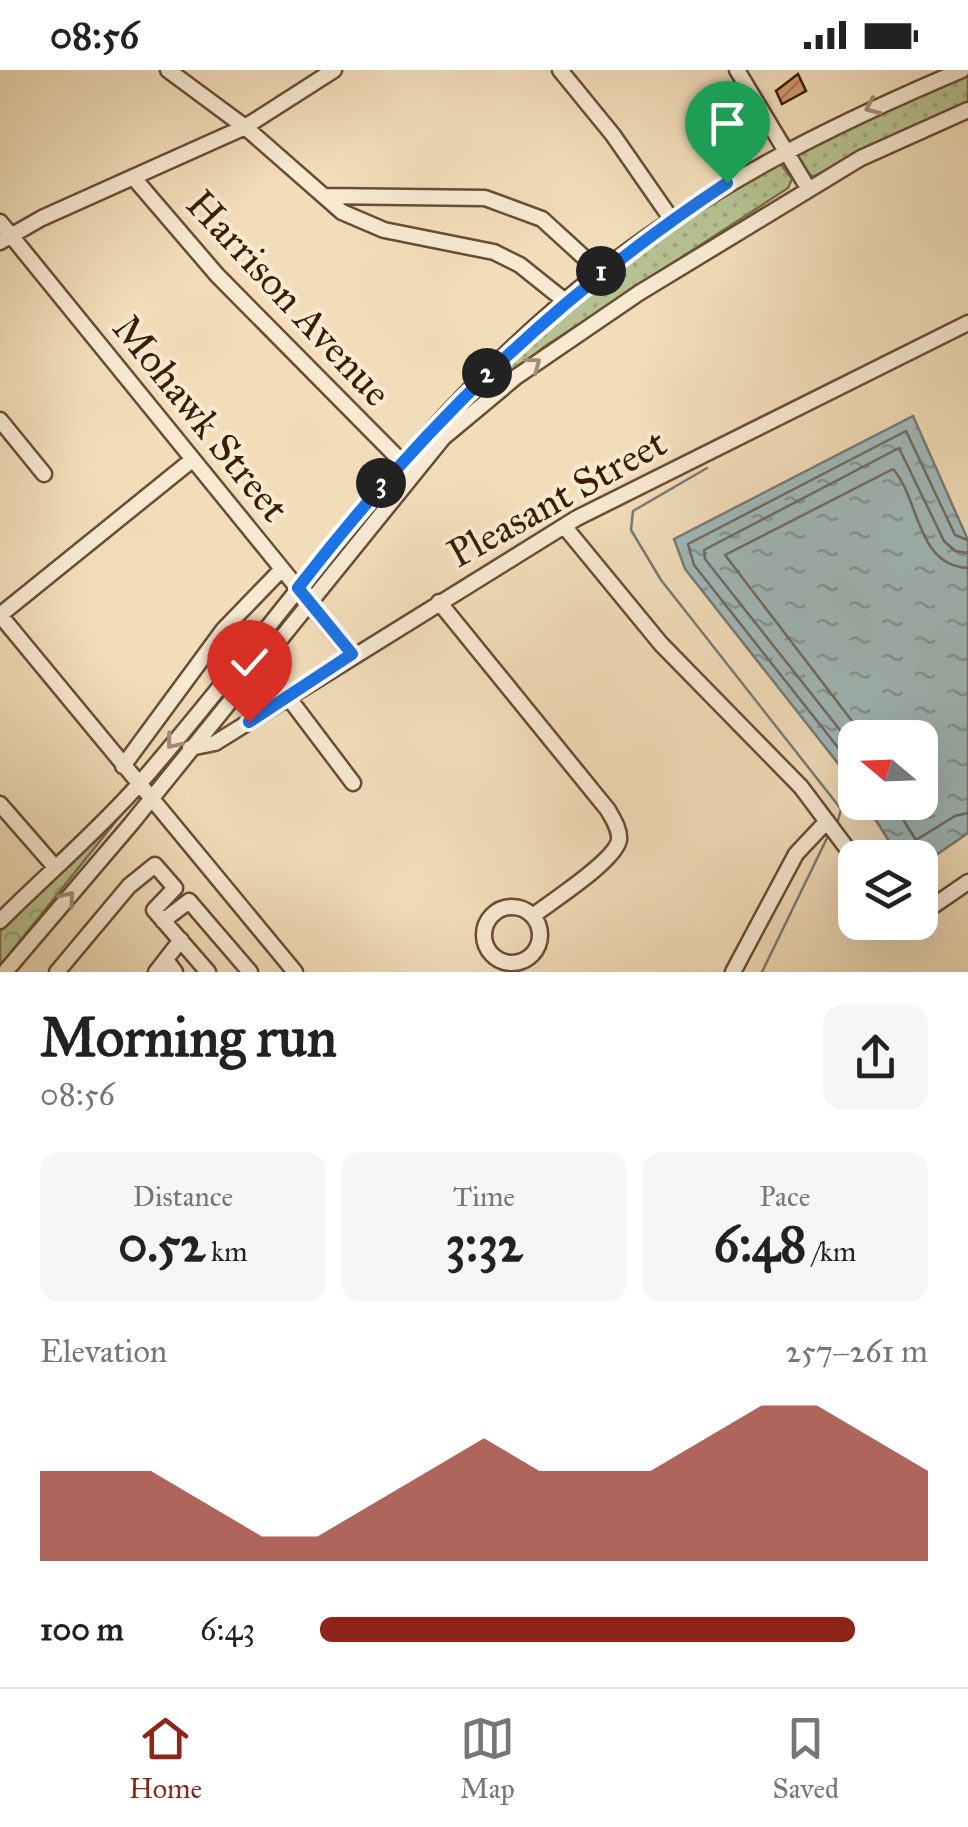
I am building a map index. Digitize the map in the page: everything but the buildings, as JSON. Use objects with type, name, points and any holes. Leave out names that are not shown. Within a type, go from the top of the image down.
[{"type":"street","points":[[168,70],[245,127],[358,221],[494,252],[520,265],[565,302]]},
{"type":"street","points":[[5,239],[245,127],[334,70]]},
{"type":"street","points":[[560,70],[613,135],[672,220]]},
{"type":"street","points":[[737,70],[808,188]]},
{"type":"street","points":[[921,70],[930,83]]},
{"type":"street","points":[[0,921],[138,784],[400,460],[565,302],[672,220],[785,150],[962,70]]},
{"type":"street","points":[[5,972],[150,799],[413,470],[473,411],[549,352],[808,188],[876,151],[968,110]]},
{"type":"street","name":"Harrison Avenue","points":[[133,177],[217,275],[400,460]]},
{"type":"street","points":[[324,196],[484,198],[542,219],[600,272]]},
{"type":"street","name":"Mohawk Street","points":[[0,222],[5,239],[352,654]]},
{"type":"street","name":"Pleasant Street","points":[[190,748],[215,743],[352,654],[564,526],[968,322]]},
{"type":"street","points":[[0,420],[44,474]]},
{"type":"street","points":[[192,460],[0,615],[295,972]]},
{"type":"street","points":[[564,526],[661,644],[801,787],[841,840]]},
{"type":"street","points":[[123,766],[224,629],[282,569]]},
{"type":"street","points":[[439,602],[608,810],[618,828],[619,842],[610,856],[534,915]]},
{"type":"street","points":[[288,697],[353,783]]},
{"type":"street","points":[[0,804],[54,866]]},
{"type":"street","points":[[733,972],[796,854],[827,821]]},
{"type":"street","points":[[57,972],[129,886],[155,865],[174,888],[154,910],[208,972]]},
{"type":"street","points":[[938,903],[968,882]]},
{"type":"street","points":[[163,921],[189,900],[250,972]]},
{"type":"street","points":[[515,907],[534,915],[539,938],[527,958],[502,961],[486,948],[482,936],[492,917],[515,907]]},
{"type":"street","points":[[166,968],[181,940]]},
{"type":"green space","points":[[968,73],[968,102],[815,176],[809,176],[796,157],[797,152]]},
{"type":"green space","points":[[780,163],[792,179],[788,188],[544,347],[441,431],[518,353],[599,282],[686,219]]},
{"type":"green space","points":[[128,806],[0,966],[0,931]]},
{"type":"water","points":[[913,416],[968,540],[968,833],[938,854],[938,840],[888,840],[876,820],[938,820],[938,720],[838,720],[838,763],[685,569],[674,539]]},
{"type":"waterway","points":[[707,468],[633,511],[631,530],[661,580],[841,809],[837,824]]},
{"type":"waterway","points":[[762,972],[827,838]]},
{"type":"route","points":[[249,722],[352,654],[298,588],[400,460],[504,356],[600,272],[727,183]]}]
